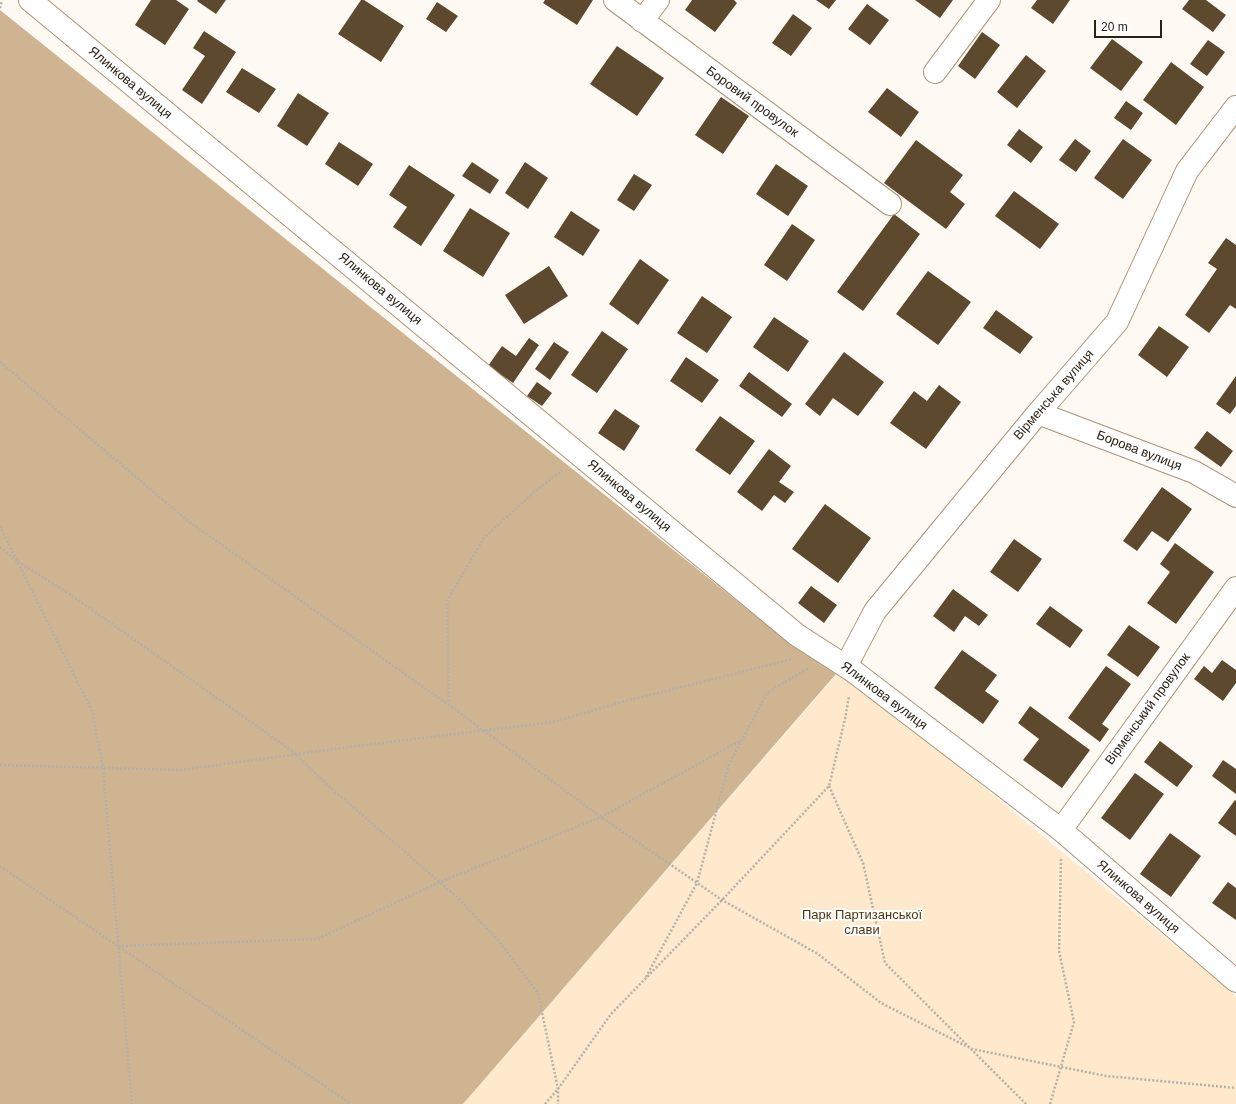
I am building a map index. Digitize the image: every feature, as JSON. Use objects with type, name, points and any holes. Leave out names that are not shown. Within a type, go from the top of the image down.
[{"type":"street","name":"Ялинкова вулиця","points":[[30,0],[797,635],[838,661],[1061,830],[1236,981]]},
{"type":"street","name":"Боровий провулок","points":[[615,0],[890,204]]},
{"type":"street","points":[[642,21],[658,0]]},
{"type":"street","points":[[935,72],[989,0]]},
{"type":"street","name":"Вірменська вулиця","points":[[838,661],[875,611],[1038,413],[1117,322],[1187,171],[1236,107]]},
{"type":"street","name":"Борова вулиця","points":[[1038,413],[1194,472],[1236,496]]},
{"type":"street","name":"Вірменський провулок","points":[[1061,830],[1236,588]]},
{"type":"path","points":[[0,8],[2,0]]},
{"type":"path","points":[[0,362],[188,521],[484,730],[602,817],[722,900],[818,954],[881,1003],[972,1049],[1106,1076],[1236,1088]]},
{"type":"path","points":[[449,705],[447,601],[484,538],[534,492],[581,456]]},
{"type":"path","points":[[0,526],[92,711],[103,768],[132,1104]]},
{"type":"path","points":[[0,547],[17,561],[71,595],[295,754],[330,787],[458,898],[498,940],[538,993],[558,1089],[558,1104]]},
{"type":"path","points":[[0,765],[180,770],[553,722],[626,701],[838,661]]},
{"type":"path","points":[[644,980],[697,883],[729,764],[767,693],[838,661]]},
{"type":"path","points":[[545,1104],[558,1089],[611,1014],[830,786],[845,719],[838,661]]},
{"type":"path","points":[[118,946],[317,939],[440,882],[602,817],[742,740]]},
{"type":"path","points":[[830,786],[863,863],[885,963],[1026,1104]]},
{"type":"path","points":[[1050,1104],[1074,1022],[1060,951],[1061,830]]},
{"type":"path","points":[[0,866],[351,1104]]},
{"type":"green space","name":"Парк Партизанської слави","points":[[837,674],[882,703],[1236,996],[1236,1104],[463,1104]]},
{"type":"shaded area","points":[[0,10],[792,645],[836,674],[463,1104],[0,1104]]},
{"type":"building","points":[[151,0],[176,0],[189,9],[165,45],[135,25]]},
{"type":"building","points":[[226,0],[216,14],[197,1]]},
{"type":"building","points":[[361,0],[364,0],[404,26],[381,62],[338,34]]},
{"type":"building","points":[[545,0],[593,0],[577,25],[543,3]]},
{"type":"building","points":[[692,0],[734,0],[737,3],[715,32],[685,10]]},
{"type":"building","points":[[816,0],[836,0],[829,9]]},
{"type":"building","points":[[915,0],[953,0],[940,18]]},
{"type":"building","points":[[1037,0],[1070,0],[1053,24],[1031,8]]},
{"type":"building","points":[[1189,0],[1206,0],[1226,15],[1213,32],[1182,9]]},
{"type":"building","points":[[437,2],[458,16],[446,32],[426,19]]},
{"type":"building","points":[[867,4],[889,20],[870,45],[848,29]]},
{"type":"building","points":[[793,14],[812,28],[791,56],[772,43]]},
{"type":"building","points":[[204,31],[236,52],[202,104],[182,90],[205,56],[193,48]]},
{"type":"building","points":[[982,32],[1000,45],[975,79],[958,66]]},
{"type":"building","points":[[1112,39],[1143,62],[1121,91],[1090,68]]},
{"type":"building","points":[[1208,40],[1225,52],[1207,76],[1190,64]]},
{"type":"building","points":[[617,46],[664,78],[637,116],[590,84]]},
{"type":"building","points":[[1026,55],[1046,71],[1017,108],[997,92]]},
{"type":"building","points":[[1171,62],[1204,87],[1176,125],[1143,100]]},
{"type":"building","points":[[242,68],[276,89],[259,113],[226,92]]},
{"type":"building","points":[[887,88],[919,112],[901,137],[868,112]]},
{"type":"building","points":[[298,93],[329,113],[307,146],[277,126]]},
{"type":"building","points":[[721,97],[749,116],[723,154],[695,135]]},
{"type":"building","points":[[1126,101],[1143,113],[1131,130],[1114,118]]},
{"type":"building","points":[[1019,129],[1043,147],[1031,163],[1007,145]]},
{"type":"building","points":[[1075,139],[1091,151],[1076,172],[1059,160]]},
{"type":"building","points":[[1123,139],[1152,160],[1123,199],[1094,178]]},
{"type":"building","points":[[916,140],[963,175],[950,192],[965,204],[946,229],[884,183]]},
{"type":"building","points":[[339,142],[373,164],[358,186],[325,164]]},
{"type":"building","points":[[472,162],[499,180],[490,194],[462,176]]},
{"type":"building","points":[[525,162],[548,178],[528,209],[505,193]]},
{"type":"building","points":[[776,164],[808,186],[788,216],[756,194]]},
{"type":"building","points":[[409,165],[455,195],[421,246],[393,227],[407,207],[389,195]]},
{"type":"building","points":[[634,174],[652,185],[634,211],[617,200]]},
{"type":"building","points":[[1014,191],[1059,224],[1040,249],[995,216]]},
{"type":"building","points":[[470,208],[510,233],[483,277],[443,251]]},
{"type":"building","points":[[571,211],[600,230],[583,256],[554,237]]},
{"type":"building","points":[[894,214],[920,234],[863,311],[837,292]]},
{"type":"building","points":[[792,224],[815,240],[787,281],[764,265]]},
{"type":"building","points":[[1226,238],[1236,245],[1236,309],[1230,305],[1209,333],[1185,315],[1217,269],[1208,263]]},
{"type":"building","points":[[640,259],[669,280],[638,325],[609,304]]},
{"type":"building","points":[[549,266],[568,296],[524,324],[505,295]]},
{"type":"building","points":[[928,271],[971,302],[938,345],[896,314]]},
{"type":"building","points":[[702,296],[732,317],[707,353],[677,333]]},
{"type":"building","points":[[996,310],[1033,337],[1020,354],[983,328]]},
{"type":"building","points":[[774,317],[809,341],[788,372],[753,347]]},
{"type":"building","points":[[1159,326],[1189,347],[1167,377],[1138,355]]},
{"type":"building","points":[[602,331],[628,349],[597,393],[571,375]]},
{"type":"building","points":[[529,338],[539,345],[513,383],[488,366],[502,346],[516,356]]},
{"type":"building","points":[[554,342],[569,352],[550,380],[535,369]]},
{"type":"building","points":[[844,352],[884,382],[858,416],[833,398],[820,416],[805,404]]},
{"type":"building","points":[[686,357],[719,380],[702,403],[670,381]]},
{"type":"building","points":[[749,372],[792,404],[782,417],[739,386]]},
{"type":"building","points":[[1236,376],[1236,406],[1230,414],[1216,404]]},
{"type":"building","points":[[537,382],[552,393],[542,406],[527,396]]},
{"type":"building","points":[[939,385],[961,402],[926,449],[890,423],[914,391],[927,401]]},
{"type":"building","points":[[615,409],[640,426],[624,451],[598,433]]},
{"type":"building","points":[[720,416],[755,441],[730,475],[695,450]]},
{"type":"building","points":[[1207,431],[1233,451],[1221,467],[1194,448]]},
{"type":"building","points":[[769,449],[791,466],[779,482],[794,492],[785,503],[774,495],[762,511],[737,492]]},
{"type":"building","points":[[1162,487],[1192,509],[1168,542],[1152,531],[1137,551],[1123,541]]},
{"type":"building","points":[[825,504],[871,538],[838,583],[792,549]]},
{"type":"building","points":[[1014,539],[1042,559],[1018,592],[990,572]]},
{"type":"building","points":[[1175,543],[1214,572],[1176,624],[1147,603],[1170,572],[1160,564]]},
{"type":"building","points":[[811,586],[837,605],[824,623],[798,603]]},
{"type":"building","points":[[953,589],[988,615],[979,626],[965,616],[954,632],[933,616]]},
{"type":"building","points":[[1050,606],[1083,630],[1070,648],[1036,624]]},
{"type":"building","points":[[1129,625],[1160,647],[1138,677],[1107,655]]},
{"type":"building","points":[[962,650],[997,675],[985,691],[999,701],[983,724],[934,688]]},
{"type":"building","points":[[1222,660],[1236,670],[1236,683],[1223,701],[1194,679],[1204,666],[1212,673]]},
{"type":"building","points":[[1106,666],[1131,684],[1102,724],[1109,729],[1100,742],[1068,718]]},
{"type":"building","points":[[1030,706],[1090,750],[1062,788],[1023,760],[1039,739],[1018,723]]},
{"type":"building","points":[[1160,741],[1193,766],[1177,787],[1144,762]]},
{"type":"building","points":[[1223,760],[1236,769],[1236,794],[1212,776]]},
{"type":"building","points":[[1135,773],[1164,794],[1130,840],[1101,818]]},
{"type":"building","points":[[1235,800],[1236,801],[1236,836],[1218,823]]},
{"type":"building","points":[[1170,833],[1201,856],[1171,897],[1140,874]]},
{"type":"building","points":[[1228,882],[1236,888],[1236,920],[1212,903]]}]
